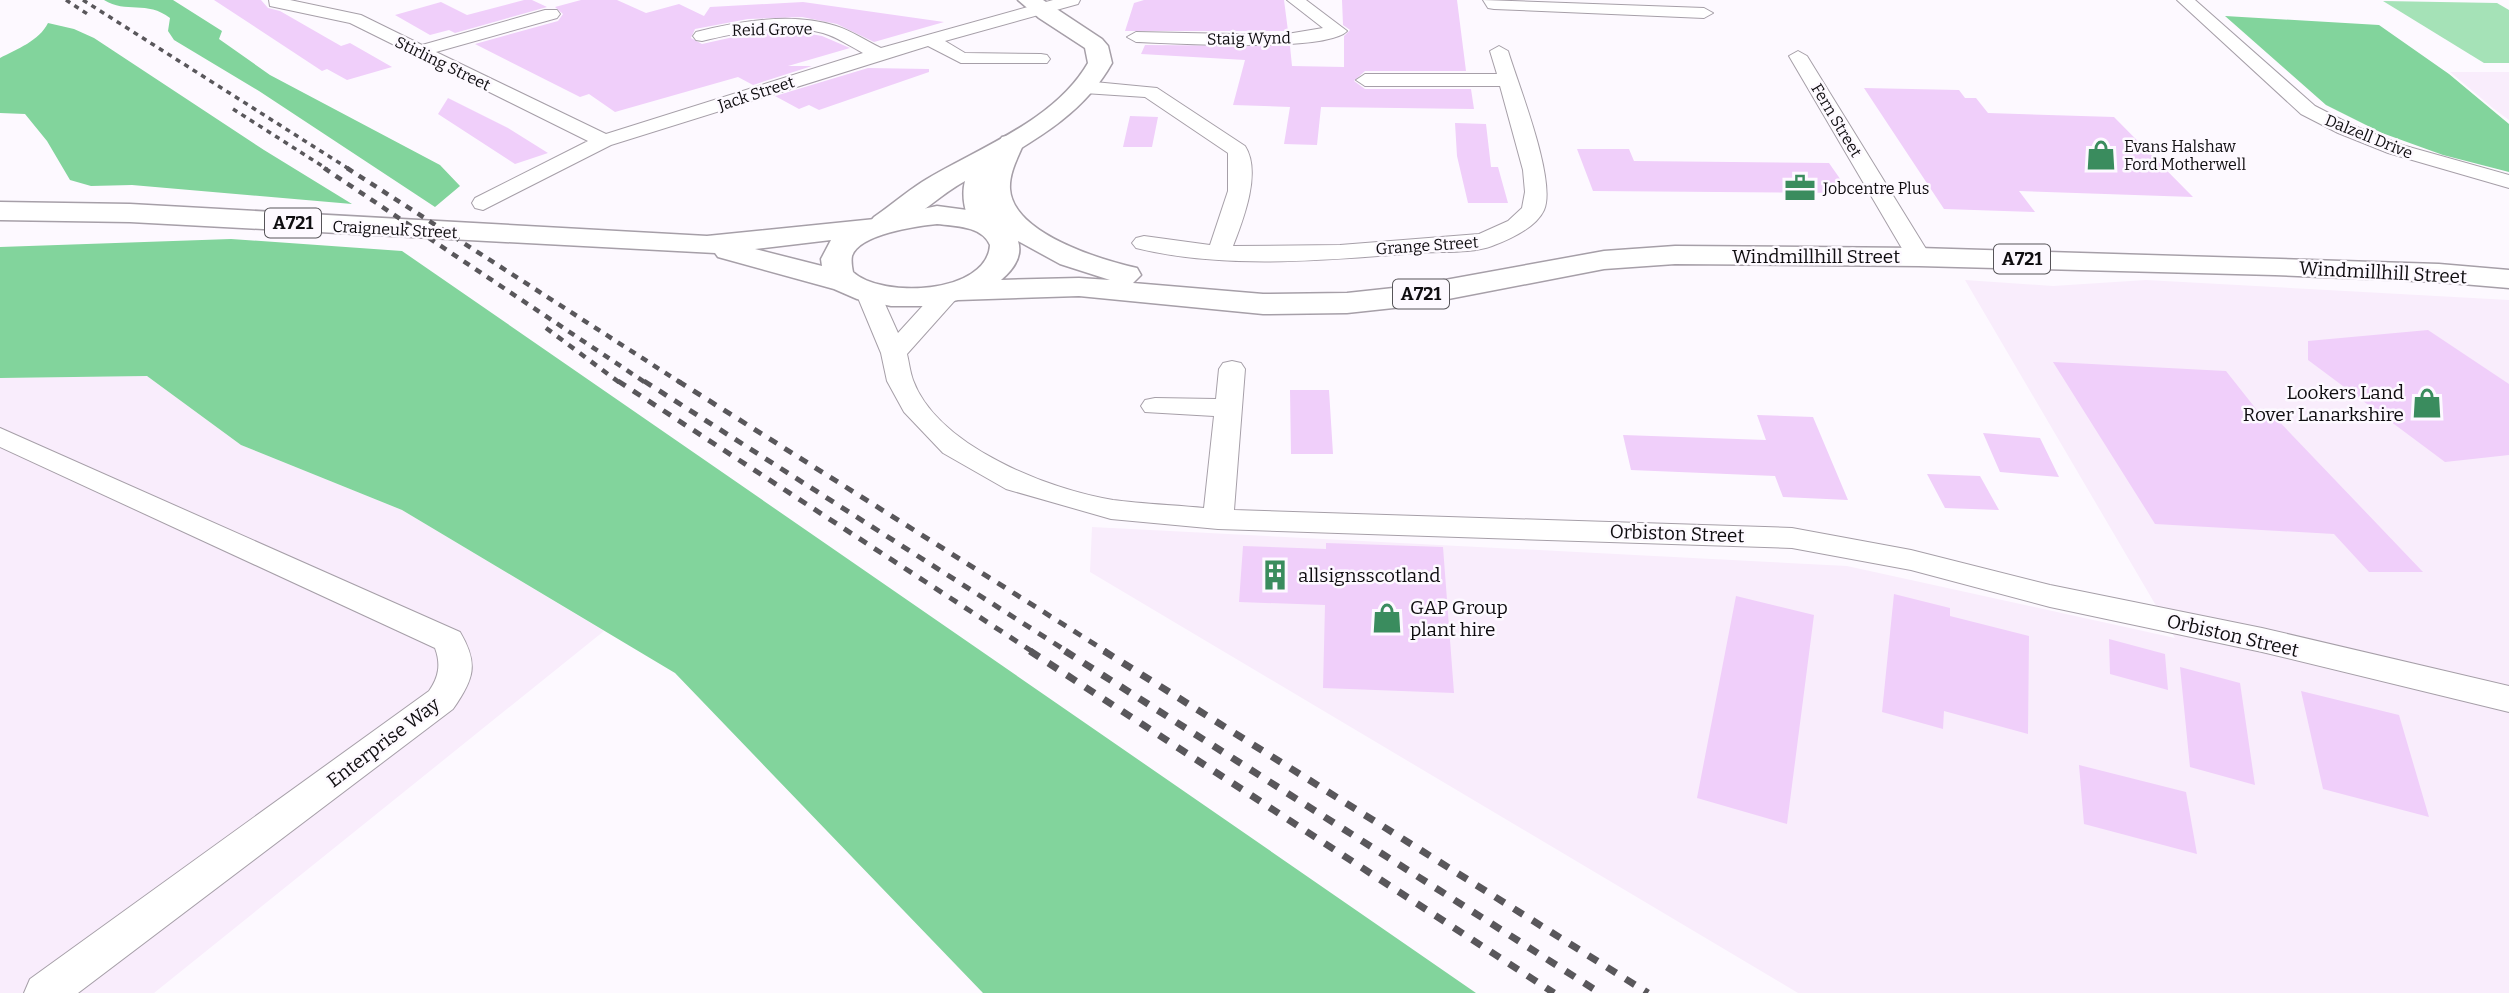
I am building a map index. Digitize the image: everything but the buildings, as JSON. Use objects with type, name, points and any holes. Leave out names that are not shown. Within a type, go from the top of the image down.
[{"type":"main road","points":[[856,287],[838,273],[836,263],[839,253],[859,234],[879,225],[933,188],[1011,143],[1069,104],[1098,72],[1101,61],[1096,46],[1030,8],[1002,0]]},
{"type":"main road","points":[[1011,143],[1000,167],[997,194],[1019,225],[1051,249],[1110,272],[1304,305]]},
{"type":"main road","points":[[952,292],[993,272],[1003,261],[1006,250],[1004,239],[984,223],[976,192],[983,160]]},
{"type":"main road","name":"Craigneuk Street","points":[[0,211],[130,213],[707,245],[879,225],[910,217],[962,217],[984,223]]},
{"type":"main road","name":"Craigneuk Street","points":[[707,245],[892,298],[920,298],[952,292]]},
{"type":"main road","name":"Windmillhill Street","points":[[1006,250],[1128,290]]},
{"type":"main road","name":"Windmillhill Street","points":[[952,292],[1030,287],[1128,290],[1231,302],[1304,305],[1412,296],[1604,260],[1675,255],[1919,257],[2304,267],[2509,279]]},
{"type":"street","name":"Jack Street","points":[[483,203],[604,141],[1030,8],[1072,0]]},
{"type":"street","name":"Staig Wynd","points":[[1136,37],[1281,40],[1338,31],[1295,0]]},
{"type":"street","name":"Dalzell Drive","points":[[2185,0],[2308,110],[2345,129],[2395,149],[2509,182]]},
{"type":"street","name":"Stirling Street","points":[[276,2],[355,19],[604,141]]},
{"type":"street","points":[[1492,7],[1704,13]]},
{"type":"street","points":[[418,51],[551,14]]},
{"type":"street","name":"Staig Wynd","points":[[1191,17],[1191,38]]},
{"type":"street","name":"Reid Grove","points":[[702,36],[728,29],[783,26],[824,28],[878,54]]},
{"type":"street","points":[[931,40],[961,58],[1041,59]]},
{"type":"street","name":"Grange Street","points":[[1144,243],[1219,253],[1340,252],[1485,241],[1516,226],[1533,210],[1536,191],[1534,170],[1499,51]]},
{"type":"street","name":"Fern Street","points":[[1798,56],[1919,257]]},
{"type":"street","points":[[1365,80],[1423,72],[1507,80]]},
{"type":"street","points":[[1084,87],[1150,92],[1238,150],[1242,173],[1240,194],[1219,253]]},
{"type":"street","name":"Orbiston Street","points":[[856,287],[894,353],[900,381],[914,406],[953,447],[1016,483],[1111,509],[1218,519],[1792,538],[1911,560],[2050,596],[2262,640],[2509,699]]},
{"type":"street","points":[[894,353],[952,292]]},
{"type":"street","points":[[1218,519],[1232,369]]},
{"type":"street","points":[[1155,406],[1228,408]]},
{"type":"street","name":"Enterprise Way","points":[[0,436],[448,640],[455,651],[458,666],[453,684],[441,700],[45,993]]},
{"type":"shaded area","points":[[2450,72],[2509,72],[2509,120],[2494,109]]},
{"type":"shaded area","points":[[1965,280],[2053,286],[2146,280],[2509,300],[2509,993],[1798,993],[1090,572],[1092,527],[1847,566],[2175,638]]},
{"type":"shaded area","points":[[147,376],[241,445],[402,510],[604,631],[154,993],[0,993],[0,378]]},
{"type":"green space","points":[[104,0],[173,0],[222,31],[219,39],[270,75],[440,165],[460,186],[435,207],[259,91],[174,40],[168,31],[170,18],[153,10],[120,6]]},
{"type":"green space","points":[[2383,1],[2497,3],[2509,10],[2509,63],[2484,63]]},
{"type":"green space","points":[[2225,16],[2379,25],[2449,74],[2509,124],[2509,172],[2443,155],[2382,133],[2326,105]]},
{"type":"green space","points":[[48,23],[74,29],[94,38],[264,150],[352,204],[132,185],[91,186],[70,180],[47,141],[25,114],[0,113],[0,58],[33,40]]},
{"type":"green space","points":[[231,239],[402,251],[1476,993],[983,993],[675,673],[402,510],[241,445],[147,376],[0,378],[0,247]]},
{"type":"railway","points":[[66,0],[89,15]]},
{"type":"railway","points":[[83,0],[349,169]]},
{"type":"railway","points":[[233,109],[327,169]]},
{"type":"railway","points":[[324,168],[646,383]]},
{"type":"railway","points":[[347,168],[681,383]]},
{"type":"railway","points":[[546,328],[620,383]]},
{"type":"railway","points":[[618,381],[1033,652]]},
{"type":"railway","points":[[644,381],[1068,652]]},
{"type":"railway","points":[[678,381],[1107,652]]},
{"type":"railway","points":[[1030,651],[1554,993]]},
{"type":"railway","points":[[1065,651],[1600,993]]},
{"type":"railway","points":[[1104,651],[1648,993]]},
{"type":"place","name":"Evans Halshaw Ford Motherwell","points":[[2101,155]]},
{"type":"place","name":"Jobcentre Plus","points":[[1800,188]]},
{"type":"place","name":"Lookers Land Rover Lanarkshire","points":[[2427,403]]},
{"type":"place","name":"allsignsscotland","points":[[1275,575]]},
{"type":"place","name":"GAP Group plant hire","points":[[1387,618]]}]
